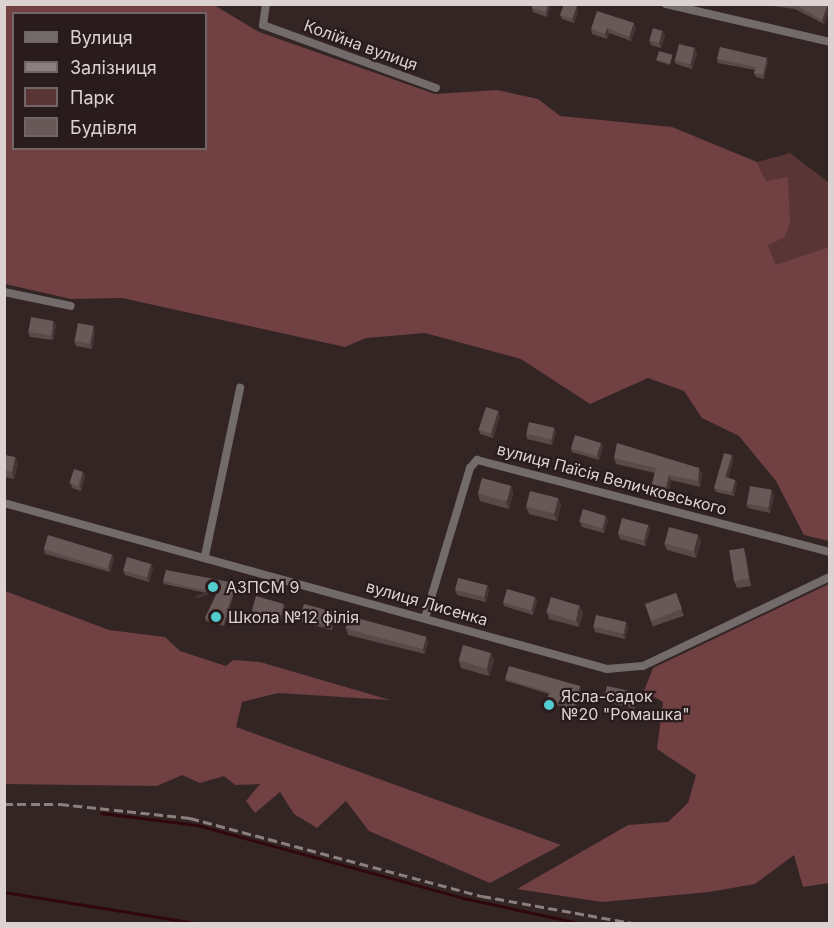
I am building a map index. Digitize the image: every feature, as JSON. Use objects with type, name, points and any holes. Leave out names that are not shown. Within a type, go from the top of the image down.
[{"type":"street","name":"Колійна вулиця","points":[[266,4],[263,25],[436,88]]},
{"type":"street","points":[[666,4],[830,42]]},
{"type":"street","points":[[4,292],[71,306]]},
{"type":"street","points":[[205,556],[240,388]]},
{"type":"street","name":"вулиця Паїсія Величковського","points":[[425,618],[470,468],[477,460],[830,552]]},
{"type":"street","name":"вулиця Лисенка","points":[[4,503],[205,556],[607,669],[642,666],[830,578]]},
{"type":"green space","points":[[790,153],[829,183],[829,247],[776,266],[768,246],[785,237],[790,224],[776,181],[766,181],[757,162]]},
{"type":"shaded area","points":[[5,4],[214,5],[259,32],[435,94],[497,90],[538,99],[560,116],[672,127],[757,162],[766,181],[788,177],[790,224],[785,237],[768,246],[776,265],[829,247],[829,541],[804,535],[776,481],[739,436],[702,418],[684,391],[648,378],[590,404],[521,359],[425,333],[366,338],[345,347],[122,298],[71,299],[5,284]]},
{"type":"shaded area","points":[[829,584],[829,883],[803,887],[794,855],[755,884],[709,892],[602,902],[517,889],[628,825],[668,822],[688,803],[696,775],[657,749],[663,702],[644,691],[653,668]]},
{"type":"shaded area","points":[[5,591],[109,630],[165,637],[180,651],[226,666],[233,660],[260,662],[390,700],[278,693],[242,702],[236,727],[561,845],[490,883],[369,831],[346,801],[317,828],[294,814],[280,792],[255,813],[246,801],[260,784],[235,785],[224,776],[200,783],[182,775],[157,786],[5,784]]},
{"type":"building","points":[[533,4],[548,4],[546,12],[532,8]]},
{"type":"building","points":[[564,4],[577,6],[572,19],[560,15]]},
{"type":"building","points":[[794,4],[828,4],[822,20]]},
{"type":"building","points":[[597,11],[634,23],[629,37],[607,28],[605,34],[591,29]]},
{"type":"building","points":[[653,28],[663,31],[659,43],[649,40]]},
{"type":"building","points":[[679,44],[695,48],[690,64],[675,60]]},
{"type":"building","points":[[720,47],[767,58],[763,75],[754,73],[756,67],[717,59]]},
{"type":"building","points":[[659,51],[672,55],[670,64],[656,60]]},
{"type":"building","points":[[31,317],[54,321],[51,336],[28,332]]},
{"type":"building","points":[[78,323],[94,326],[90,344],[75,341]]},
{"type":"building","points":[[486,407],[498,411],[491,434],[479,430]]},
{"type":"building","points":[[529,422],[554,428],[552,440],[526,434]]},
{"type":"building","points":[[575,435],[601,443],[597,456],[571,448]]},
{"type":"building","points":[[617,443],[699,468],[698,481],[669,475],[666,487],[652,484],[656,468],[614,458]]},
{"type":"building","points":[[724,453],[732,455],[725,477],[735,480],[732,492],[714,488]]},
{"type":"building","points":[[4,455],[15,457],[12,472],[4,470]]},
{"type":"building","points":[[74,469],[83,472],[78,486],[69,483]]},
{"type":"building","points":[[482,478],[511,486],[507,501],[478,493]]},
{"type":"building","points":[[750,486],[772,490],[769,508],[747,504]]},
{"type":"building","points":[[530,491],[558,498],[554,514],[526,507]]},
{"type":"building","points":[[583,509],[606,516],[602,528],[579,521]]},
{"type":"building","points":[[622,518],[648,525],[644,540],[618,533]]},
{"type":"building","points":[[669,527],[698,535],[694,551],[665,543]]},
{"type":"building","points":[[48,535],[112,555],[108,569],[44,549]]},
{"type":"building","points":[[744,548],[749,579],[734,581],[729,550]]},
{"type":"building","points":[[127,557],[151,564],[147,577],[123,570]]},
{"type":"building","points":[[166,570],[235,583],[223,623],[205,618],[217,593],[163,581]]},
{"type":"building","points":[[458,578],[487,585],[484,597],[455,590]]},
{"type":"building","points":[[507,589],[535,597],[531,610],[503,602]]},
{"type":"building","points":[[676,593],[682,609],[651,621],[645,605]]},
{"type":"building","points":[[256,596],[284,604],[280,618],[252,610]]},
{"type":"building","points":[[551,597],[580,606],[575,621],[546,612]]},
{"type":"building","points":[[304,604],[334,612],[330,627],[300,618]]},
{"type":"building","points":[[596,615],[626,622],[624,634],[593,627]]},
{"type":"building","points":[[349,616],[426,637],[423,649],[346,629]]},
{"type":"building","points":[[463,645],[491,653],[486,668],[459,660]]},
{"type":"building","points":[[509,666],[580,686],[574,708],[547,700],[550,692],[505,679]]},
{"type":"building","points":[[607,686],[636,692],[634,704],[605,698]]},
{"type":"waterway","points":[[101,813],[197,825],[463,898],[583,924]]},
{"type":"waterway","points":[[4,892],[201,924]]},
{"type":"railway","points":[[4,804],[60,804],[190,818],[482,896],[637,924]]},
{"type":"place","name":"АЗПСМ 9","points":[[213,587]]},
{"type":"place","name":"Школа №12 філія","points":[[216,617]]},
{"type":"place","name":"Ясла-садок №20 \"Ромашка\"","points":[[549,705]]}]
